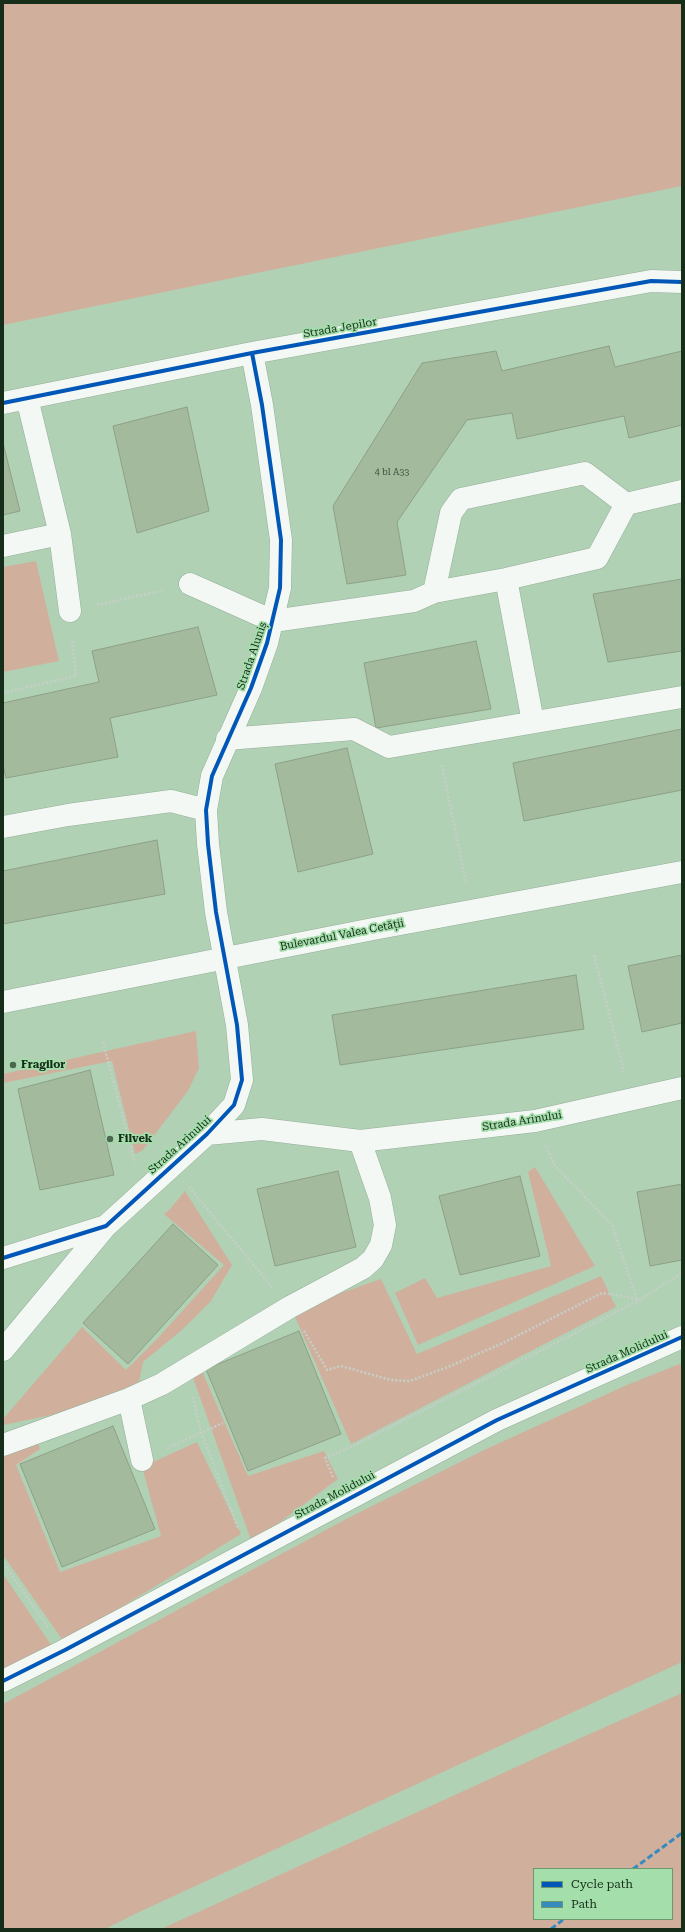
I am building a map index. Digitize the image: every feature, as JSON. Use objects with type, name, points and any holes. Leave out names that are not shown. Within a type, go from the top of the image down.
[{"type":"street","name":"Strada Jepilor","points":[[3,403],[252,353],[651,282],[682,282]]},
{"type":"street","name":"Strada Aluniș","points":[[223,958],[208,844],[206,810],[212,776],[227,739],[251,688],[273,621],[280,588],[281,540],[262,405],[252,353]]},
{"type":"street","points":[[27,398],[60,534],[70,611]]},
{"type":"street","points":[[434,592],[450,513],[461,499],[585,473],[626,504]]},
{"type":"street","points":[[190,584],[273,621],[414,601],[434,592],[506,579],[597,558],[626,504],[682,491]]},
{"type":"street","points":[[3,546],[60,534]]},
{"type":"street","points":[[506,579],[533,722]]},
{"type":"street","points":[[227,739],[354,729],[389,748],[682,697]]},
{"type":"street","points":[[3,827],[68,815],[171,801],[206,810]]},
{"type":"street","name":"Bulevardul Valea Cetății","points":[[3,1002],[223,958],[682,872]]},
{"type":"street","name":"Strada Arinului","points":[[3,1350],[106,1226],[171,1165],[207,1134],[234,1105],[242,1080],[237,1025],[223,958]]},
{"type":"street","name":"Strada Arinului","points":[[207,1134],[262,1129],[360,1141],[535,1121],[682,1088]]},
{"type":"street","points":[[3,1444],[129,1399],[162,1384],[290,1307],[363,1268],[372,1259],[381,1244],[385,1225],[380,1198],[360,1141]]},
{"type":"street","name":"Strada Arinului","points":[[3,1258],[106,1226]]},
{"type":"street","name":"Strada Molidului","points":[[3,1681],[65,1650],[497,1420],[682,1337]]},
{"type":"street","points":[[129,1399],[142,1460]]},
{"type":"path","points":[[127,598],[190,584]]},
{"type":"path","points":[[3,693],[76,676],[70,611]]},
{"type":"path","points":[[436,739],[471,911]]},
{"type":"path","points":[[594,955],[620,1059]]},
{"type":"path","points":[[103,1042],[143,1191]]},
{"type":"path","points":[[171,1165],[290,1307],[327,1370],[341,1366],[391,1380],[410,1382],[448,1368],[602,1292],[638,1300]]},
{"type":"path","points":[[555,1166],[612,1224],[638,1300]]},
{"type":"path","points":[[327,1482],[334,1478],[325,1458],[353,1446],[638,1300],[682,1273]]},
{"type":"path","points":[[186,1369],[201,1432],[248,1552]]},
{"type":"path","points":[[142,1460],[222,1423]]},
{"type":"path","points":[[3,1563],[65,1650]]},
{"type":"shaded area","points":[[3,3],[682,3],[682,186],[3,325]]},
{"type":"shaded area","points":[[36,561],[59,661],[3,672],[3,567]]},
{"type":"shaded area","points":[[196,1031],[199,1068],[188,1091],[143,1150],[135,1154],[112,1061],[3,1083],[3,1074]]},
{"type":"shaded area","points":[[535,1167],[595,1266],[418,1345],[395,1293],[425,1278],[437,1298],[551,1266],[528,1172]]},
{"type":"shaded area","points":[[185,1191],[232,1265],[211,1301],[183,1329],[143,1362],[138,1387],[86,1408],[3,1425],[3,1419],[82,1327],[126,1370],[156,1340],[224,1265],[164,1214]]},
{"type":"shaded area","points":[[601,1276],[616,1307],[351,1444],[292,1310],[381,1279],[417,1354]]},
{"type":"shaded area","points":[[682,1363],[682,1662],[105,1929],[3,1929],[3,1704],[350,1517],[484,1450],[627,1385]]},
{"type":"shaded area","points":[[201,1369],[248,1476],[324,1451],[338,1479],[252,1543],[192,1375]]},
{"type":"shaded area","points":[[36,1438],[40,1449],[16,1465],[60,1572],[161,1536],[142,1467],[197,1442],[241,1534],[64,1642],[3,1555],[3,1450]]},
{"type":"shaded area","points":[[3,1574],[52,1646],[3,1670]]},
{"type":"shaded area","points":[[682,1693],[682,1929],[161,1929],[549,1752]]},
{"type":"building","points":[[609,346],[615,367],[682,351],[682,425],[629,438],[624,416],[517,439],[512,413],[467,420],[397,522],[406,575],[347,584],[333,506],[422,363],[496,351],[502,371]]},
{"type":"building","points":[[187,407],[209,511],[137,533],[113,426]]},
{"type":"building","points":[[3,443],[20,511],[3,515]]},
{"type":"building","points":[[682,579],[682,651],[608,662],[593,594]]},
{"type":"building","points":[[198,627],[217,695],[110,718],[118,757],[6,778],[3,765],[3,703],[99,682],[92,651]]},
{"type":"building","points":[[476,641],[491,709],[376,728],[364,663]]},
{"type":"building","points":[[682,729],[682,790],[524,821],[513,763]]},
{"type":"building","points":[[347,748],[373,854],[298,872],[275,764]]},
{"type":"building","points":[[157,840],[165,894],[3,924],[3,871]]},
{"type":"building","points":[[682,955],[682,1023],[642,1032],[628,966]]},
{"type":"building","points":[[576,975],[584,1029],[340,1065],[332,1015]]},
{"type":"building","points":[[90,1070],[114,1175],[40,1190],[18,1089]]},
{"type":"building","points":[[338,1171],[356,1247],[275,1266],[257,1189]]},
{"type":"building","points":[[520,1176],[540,1256],[460,1275],[439,1196]]},
{"type":"building","points":[[682,1184],[682,1260],[650,1266],[637,1192]]},
{"type":"building","points":[[173,1224],[218,1265],[128,1364],[83,1323]]},
{"type":"building","points":[[299,1331],[341,1434],[248,1471],[206,1369]]},
{"type":"building","points":[[113,1426],[155,1529],[62,1567],[20,1464]]},
{"type":"marked path","points":[[634,1868],[682,1833]]},
{"type":"marked path","points":[[551,1929],[563,1920]]},
{"type":"cycle path","points":[[3,403],[252,353],[651,281],[682,282]]},
{"type":"cycle path","points":[[3,1258],[106,1226],[207,1134],[234,1105],[242,1080],[237,1025],[216,912],[208,844],[206,810],[212,776],[251,688],[267,643],[280,588],[281,540],[262,405],[252,353]]},
{"type":"cycle path","points":[[3,1681],[65,1650],[497,1420],[682,1337]]},
{"type":"place","name":"Fragilor","points":[[13,1065]]},
{"type":"place","name":"Filvek","points":[[110,1139]]}]
